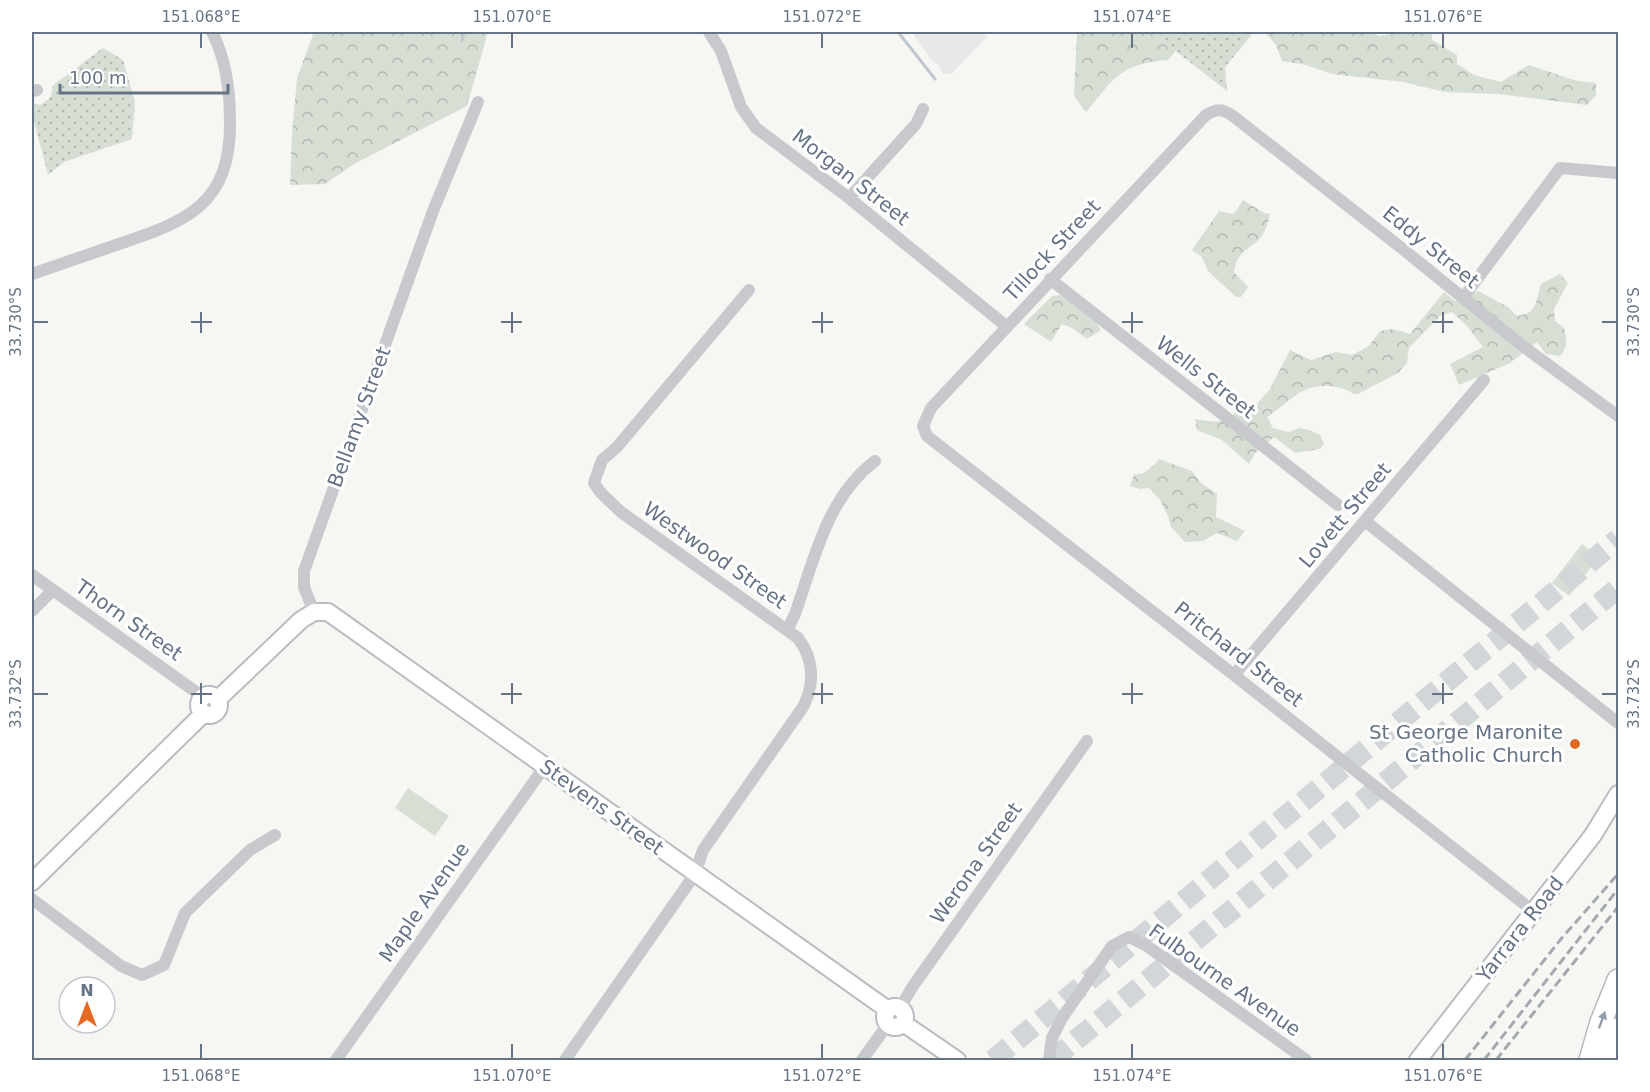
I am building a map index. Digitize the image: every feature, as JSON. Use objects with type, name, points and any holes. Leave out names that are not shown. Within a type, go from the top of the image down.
[{"type":"highway","points":[[1590,1060],[1601,1022],[1618,980]]},
{"type":"highway","points":[[1609,1060],[1618,1029]]},
{"type":"street","points":[[32,274],[174,224],[197,209],[210,195],[226,162],[230,134],[230,100],[227,78],[212,32]]},
{"type":"street","name":"Morgan Street","points":[[708,32],[721,51],[746,116],[765,134],[849,198],[1006,326]]},
{"type":"street","name":"Bellamy Street","points":[[314,612],[304,587],[304,571],[433,211],[478,102]]},
{"type":"street","points":[[849,198],[916,124],[923,109]]},
{"type":"street","name":"Tillock Street","points":[[923,426],[931,408],[1006,326],[1206,114],[1219,109]]},
{"type":"street","name":"Eddy Street","points":[[1219,109],[1233,116],[1520,344],[1618,416]]},
{"type":"street","points":[[1463,298],[1560,168],[1618,172]]},
{"type":"street","name":"Wells Street","points":[[1050,279],[1338,505]]},
{"type":"street","name":"Westwood Street","points":[[565,1060],[695,874],[703,850],[803,707],[809,695],[812,680],[808,657],[798,638],[621,512],[594,483],[602,460],[623,439],[749,290]]},
{"type":"street","name":"Lovett Street","points":[[1234,675],[1484,381]]},
{"type":"street","name":"Pritchard Street","points":[[923,426],[927,436],[1533,911]]},
{"type":"street","points":[[788,629],[831,512],[855,477],[875,461]]},
{"type":"street","points":[[1365,521],[1618,723]]},
{"type":"street","name":"Thorn Street","points":[[32,575],[208,703]]},
{"type":"street","points":[[32,611],[53,590]]},
{"type":"street","points":[[32,882],[208,703],[301,620],[314,612]]},
{"type":"street","name":"Stevens Street","points":[[314,612],[328,612],[340,620],[957,1060]]},
{"type":"street","name":"Werona Street","points":[[862,1060],[1087,741]]},
{"type":"street","name":"Maple Avenue","points":[[336,1060],[545,766]]},
{"type":"street","name":"Yarrara Road","points":[[1418,1060],[1593,835],[1618,794]]},
{"type":"street","points":[[32,900],[121,966],[142,975],[164,965],[185,913],[250,850],[275,835]]},
{"type":"street","name":"Fulbourne Avenue","points":[[1049,1060],[1052,1038],[1062,1018],[1112,946],[1129,937],[1148,946],[1305,1060]]},
{"type":"shaded area","points":[[912,32],[984,32],[987,37],[951,74],[943,74]]},
{"type":"green space","points":[[314,32],[488,32],[467,106],[354,164],[325,184],[290,185],[297,78]]},
{"type":"green space","points":[[1079,32],[1192,32],[1168,60],[1139,65],[1120,74],[1086,112],[1074,96]]},
{"type":"green space","points":[[1151,32],[1254,32],[1225,67],[1227,91]]},
{"type":"green space","points":[[1265,32],[1369,32],[1380,36],[1405,32],[1432,32],[1432,40],[1457,55],[1457,64],[1474,75],[1501,82],[1529,65],[1577,81],[1596,83],[1596,95],[1587,105],[1498,94],[1445,92],[1403,82],[1332,74],[1306,65],[1282,61],[1276,45]]},
{"type":"green space","points":[[103,48],[123,60],[135,102],[132,139],[64,162],[48,175],[32,114],[32,103],[40,105],[46,101],[51,95],[52,86]]},
{"type":"green space","points":[[1243,200],[1264,213],[1270,214],[1263,235],[1238,259],[1234,272],[1248,287],[1241,297],[1236,297],[1208,271],[1202,257],[1192,250],[1219,211],[1234,214]]},
{"type":"green space","points":[[1560,274],[1568,283],[1554,309],[1555,321],[1564,328],[1566,336],[1566,346],[1560,356],[1546,354],[1537,342],[1510,363],[1459,385],[1450,364],[1483,347],[1466,325],[1452,312],[1440,316],[1409,348],[1407,363],[1398,373],[1358,394],[1331,386],[1307,389],[1267,417],[1273,428],[1288,432],[1300,428],[1320,435],[1324,444],[1320,449],[1295,453],[1274,437],[1256,452],[1249,464],[1222,440],[1197,430],[1195,419],[1217,422],[1232,416],[1235,412],[1226,394],[1254,407],[1270,389],[1290,350],[1311,360],[1336,352],[1352,355],[1369,346],[1380,331],[1393,329],[1410,334],[1444,292],[1455,301],[1478,291],[1508,307],[1517,316],[1524,315],[1535,306],[1541,284]]},
{"type":"green space","points":[[1061,295],[1096,322],[1101,330],[1087,339],[1062,324],[1051,342],[1024,324],[1052,296]]},
{"type":"green space","points":[[1159,459],[1192,471],[1201,483],[1217,494],[1216,517],[1245,531],[1237,541],[1217,533],[1203,541],[1185,542],[1171,527],[1160,500],[1149,488],[1140,489],[1130,486],[1134,474],[1145,472]]},
{"type":"green space","points":[[1582,544],[1599,557],[1569,596],[1552,583]]},
{"type":"green space","points":[[408,788],[449,816],[435,836],[395,808]]},
{"type":"waterway","points":[[462,41],[464,32]]},
{"type":"waterway","points":[[898,32],[935,79]]},
{"type":"tunnel","points":[[993,1060],[1618,539]]},
{"type":"tunnel","points":[[1052,1060],[1618,588]]},
{"type":"railway","points":[[1465,1060],[1561,939],[1618,874]]},
{"type":"railway","points":[[1484,1060],[1618,889]]},
{"type":"railway","points":[[1496,1060],[1618,907]]},
{"type":"place","name":"St George Maronite Catholic Church","points":[[1575,744]]}]
